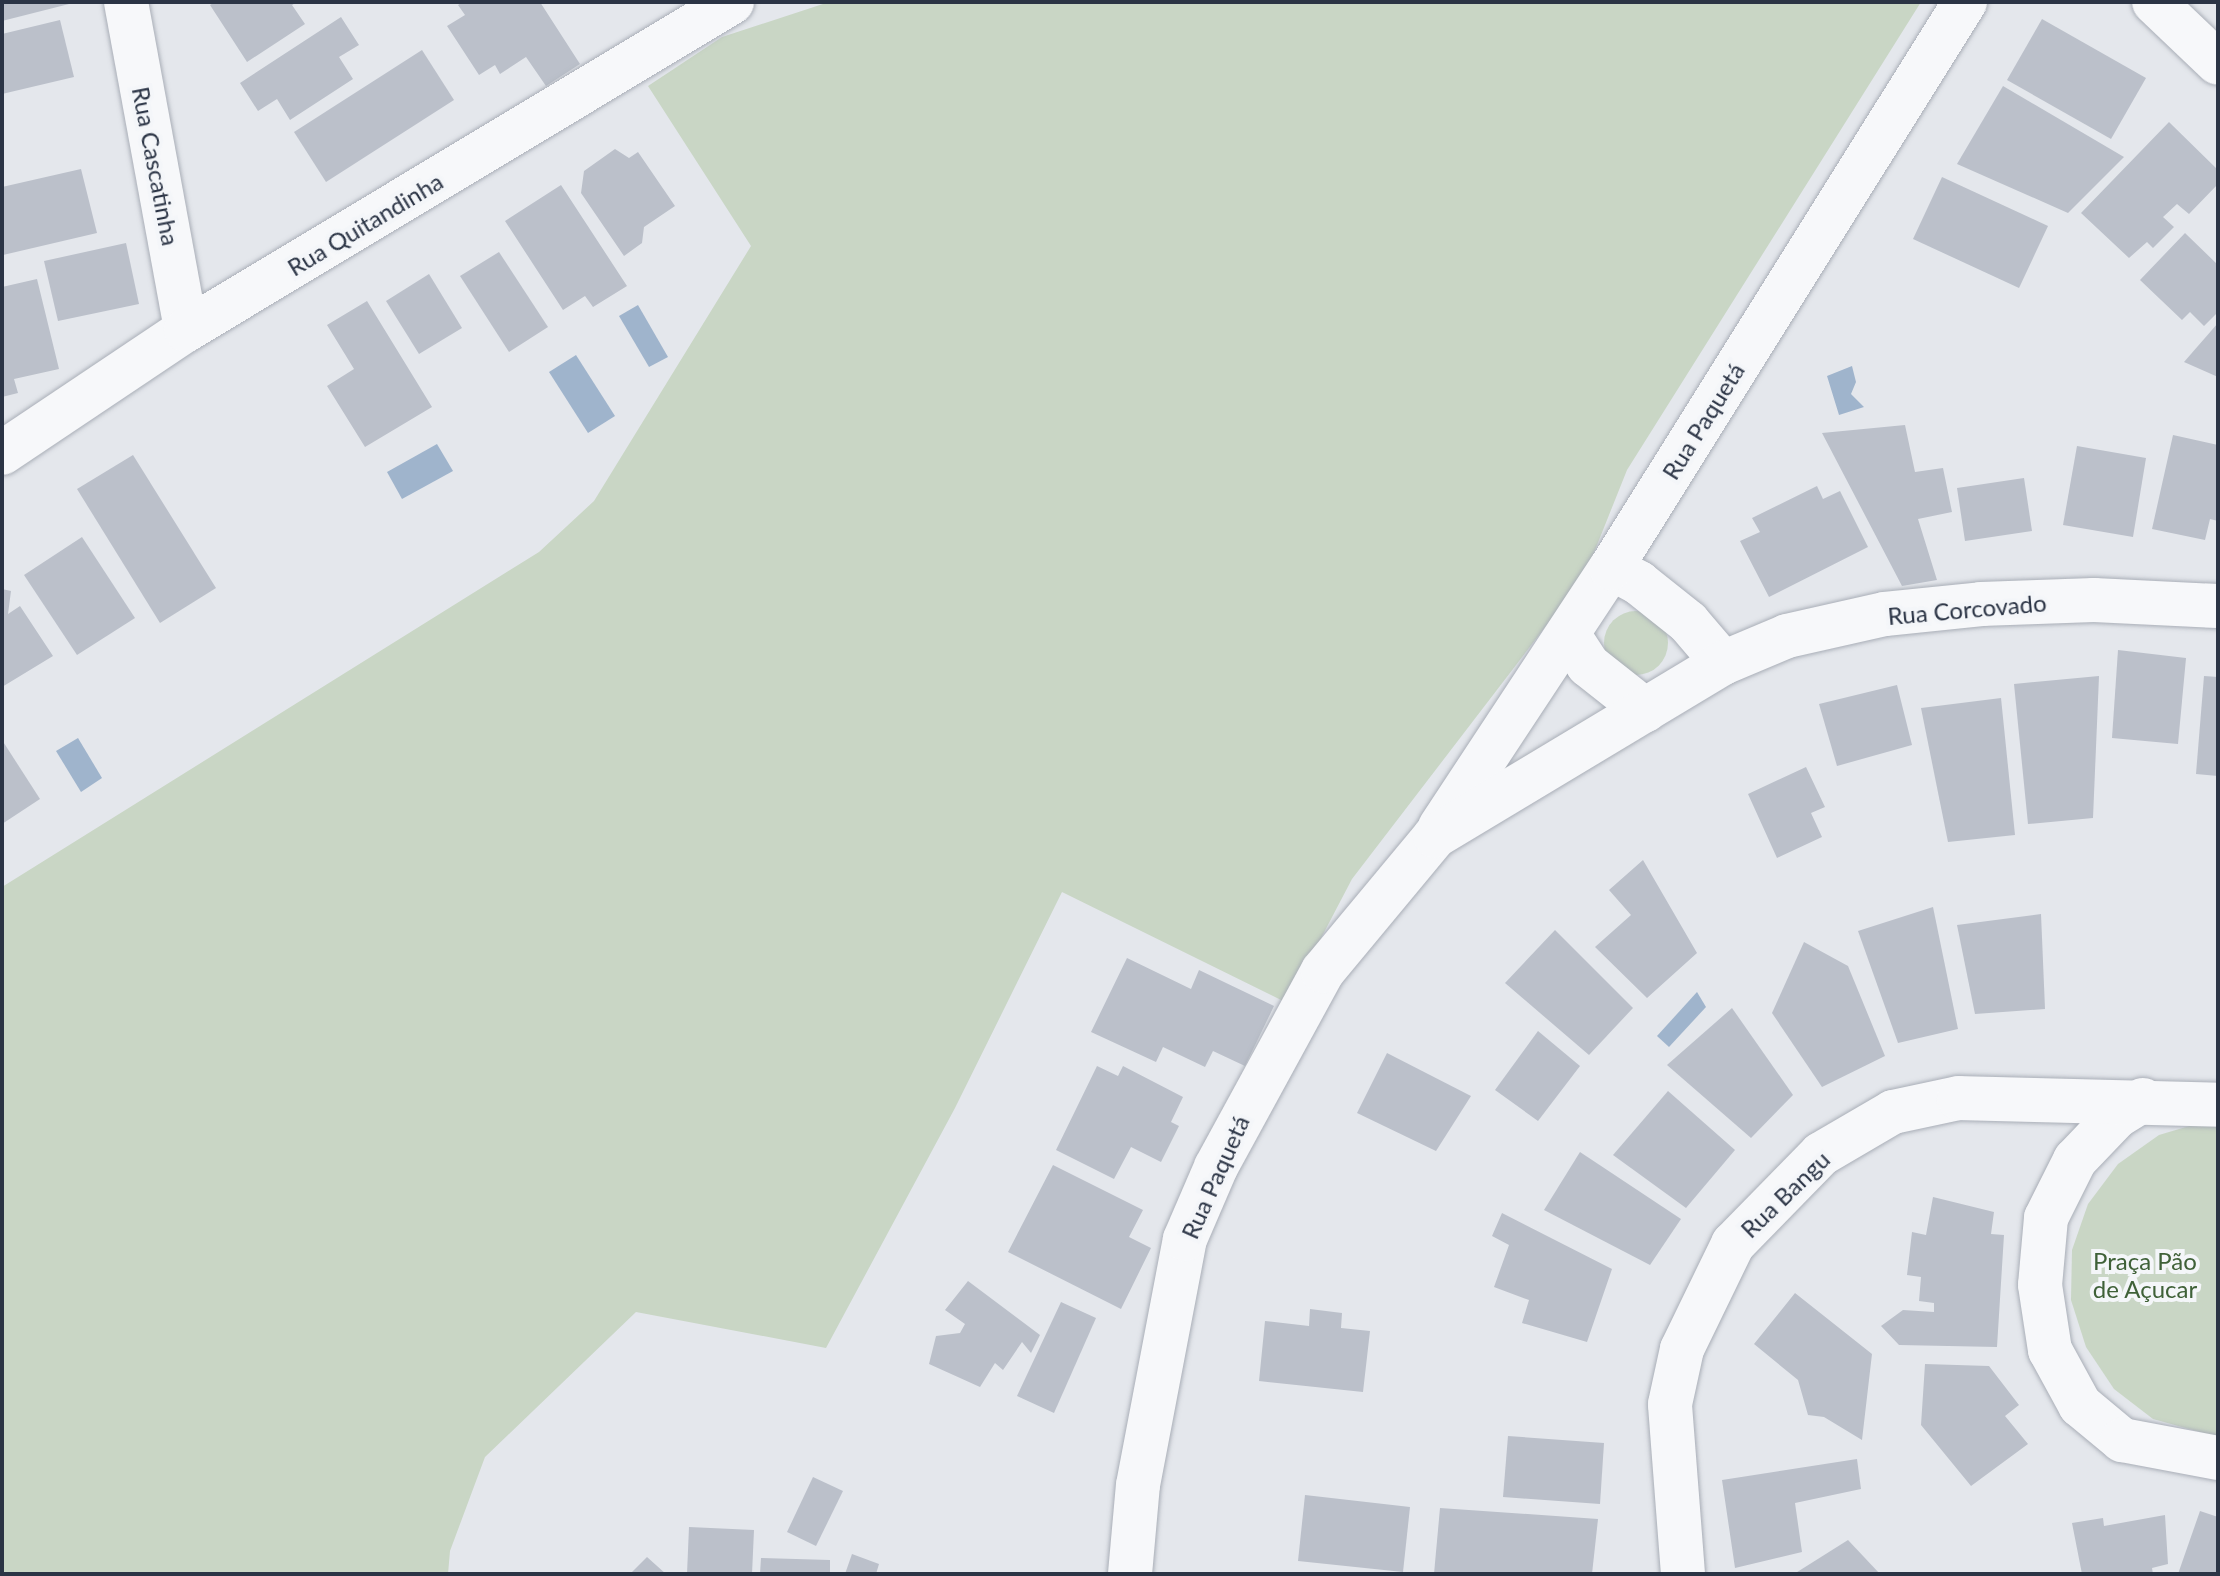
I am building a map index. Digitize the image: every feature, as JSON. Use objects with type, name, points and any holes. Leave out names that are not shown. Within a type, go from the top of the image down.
[{"type":"street","name":"Rua Cascatinha","points":[[126,2],[186,330]]},
{"type":"street","name":"Rua Quitandinha","points":[[2,453],[186,330],[732,2]]},
{"type":"street","name":"Rua Paquetá","points":[[1130,1574],[1138,1485],[1185,1239],[1216,1167],[1323,971],[1435,836],[1611,568],[1965,2]]},
{"type":"street","points":[[2154,2],[2218,63]]},
{"type":"street","points":[[1611,568],[1639,583],[1688,622],[1723,663]]},
{"type":"street","name":"Rua Corcovado","points":[[1723,663],[1787,636],[1885,614],[2094,600],[2218,606]]},
{"type":"street","points":[[1568,634],[1588,665],[1645,710]]},
{"type":"street","name":"Rua Paquetá","points":[[1435,836],[1723,663]]},
{"type":"street","name":"Rua Bangu","points":[[1683,1574],[1670,1404],[1682,1349],[1733,1244],[1821,1154],[1893,1112],[1959,1098],[2077,1103],[2143,1100],[2218,1105]]},
{"type":"street","points":[[2143,1100],[2117,1116],[2075,1160],[2046,1218],[2040,1285],[2050,1350],[2080,1405],[2122,1440],[2218,1458]]},
{"type":"green space","points":[[829,2],[1921,2],[1627,470],[1585,575],[1352,879],[1287,1003],[1062,892],[955,1108],[826,1348],[636,1312],[485,1457],[450,1551],[448,1574],[2,1574],[2,887],[539,552],[594,501],[751,246],[648,86],[722,37]]},
{"type":"green space","points":[[1636,611],[1654,617],[1662,625],[1668,643],[1662,661],[1654,669],[1636,675],[1618,669],[1610,661],[1604,643],[1610,625],[1618,617]]},
{"type":"green space","name":"Praça Pão de Açucar","points":[[2206,1121],[2218,1122],[2218,1437],[2153,1419],[2114,1389],[2086,1347],[2071,1300],[2072,1250],[2088,1204],[2118,1164],[2159,1135]]},
{"type":"water","points":[[638,305],[668,357],[649,367],[619,316]]},
{"type":"water","points":[[576,355],[615,416],[588,433],[549,372]]},
{"type":"water","points":[[1852,366],[1856,382],[1851,394],[1864,407],[1839,415],[1827,376]]},
{"type":"water","points":[[437,444],[453,471],[402,499],[387,472]]},
{"type":"water","points":[[78,738],[102,778],[81,792],[56,751]]},
{"type":"water","points":[[1697,992],[1706,1007],[1669,1047],[1657,1036]]},
{"type":"building","points":[[2,2],[73,2],[73,3],[2,21]]},
{"type":"building","points":[[215,2],[297,2],[292,5],[305,24],[247,62],[210,5]]},
{"type":"building","points":[[463,2],[540,2],[580,64],[546,86],[526,57],[500,74],[495,65],[479,75],[447,26],[465,15],[458,5]]},
{"type":"building","points":[[341,17],[359,45],[339,57],[353,79],[290,120],[277,99],[258,111],[240,83]]},
{"type":"building","points":[[2042,19],[2146,78],[2111,139],[2007,80]]},
{"type":"building","points":[[60,20],[74,77],[2,94],[2,34]]},
{"type":"building","points":[[422,50],[454,100],[326,182],[294,132]]},
{"type":"building","points":[[2003,86],[2124,157],[2068,213],[1957,164]]},
{"type":"building","points":[[2169,122],[2218,170],[2218,184],[2189,214],[2177,204],[2163,217],[2174,227],[2153,248],[2147,242],[2129,258],[2081,213]]},
{"type":"building","points":[[615,149],[629,158],[638,152],[675,206],[644,227],[642,243],[624,256],[581,193],[584,171]]},
{"type":"building","points":[[81,169],[97,233],[3,255],[2,187]]},
{"type":"building","points":[[1942,177],[2048,226],[2019,288],[1913,239]]},
{"type":"building","points":[[561,185],[627,286],[593,307],[585,296],[563,310],[505,221]]},
{"type":"building","points":[[2185,233],[2218,265],[2218,312],[2204,326],[2190,312],[2182,320],[2140,280]]},
{"type":"building","points":[[126,243],[139,304],[58,321],[44,261]]},
{"type":"building","points":[[499,252],[548,327],[509,352],[460,276]]},
{"type":"building","points":[[429,274],[462,328],[419,354],[386,301]]},
{"type":"building","points":[[37,279],[59,369],[14,379],[18,393],[2,397],[2,287]]},
{"type":"building","points":[[367,301],[432,407],[365,447],[327,386],[354,369],[327,325]]},
{"type":"building","points":[[2218,323],[2218,377],[2184,362]]},
{"type":"building","points":[[1905,425],[1915,472],[1943,468],[1952,512],[1918,519],[1937,580],[1902,586],[1822,433]]},
{"type":"building","points":[[2173,435],[2218,445],[2218,521],[2210,519],[2205,540],[2152,529]]},
{"type":"building","points":[[2077,446],[2146,458],[2133,537],[2063,525]]},
{"type":"building","points":[[133,455],[216,588],[160,623],[77,489]]},
{"type":"building","points":[[2024,478],[2032,531],[1965,541],[1957,488]]},
{"type":"building","points":[[1817,486],[1823,499],[1840,491],[1868,547],[1769,597],[1740,541],[1760,532],[1752,518]]},
{"type":"building","points":[[82,537],[135,618],[77,655],[24,575]]},
{"type":"building","points":[[2,589],[11,591],[8,614],[20,606],[53,656],[2,687]]},
{"type":"building","points":[[2118,650],[2186,658],[2178,744],[2112,738]]},
{"type":"building","points":[[2099,676],[2093,818],[2028,824],[2014,684]]},
{"type":"building","points":[[2204,676],[2218,677],[2218,776],[2196,774]]},
{"type":"building","points":[[1897,685],[1912,745],[1837,766],[1819,704]]},
{"type":"building","points":[[2001,698],[2015,835],[1948,842],[1921,708]]},
{"type":"building","points":[[2,740],[40,799],[2,824]]},
{"type":"building","points":[[1806,767],[1825,807],[1811,813],[1822,837],[1777,858],[1748,794]]},
{"type":"building","points":[[1643,860],[1697,953],[1647,998],[1595,947],[1631,915],[1609,890]]},
{"type":"building","points":[[1933,907],[1958,1029],[1898,1043],[1858,931]]},
{"type":"building","points":[[2041,914],[2045,1009],[1975,1014],[1957,925]]},
{"type":"building","points":[[1555,930],[1633,1008],[1589,1055],[1505,983]]},
{"type":"building","points":[[1804,942],[1848,966],[1885,1056],[1822,1087],[1772,1013]]},
{"type":"building","points":[[1127,958],[1191,989],[1199,970],[1274,1006],[1245,1066],[1213,1051],[1205,1067],[1163,1047],[1156,1062],[1091,1032]]},
{"type":"building","points":[[1732,1008],[1793,1095],[1751,1138],[1667,1065]]},
{"type":"building","points":[[1538,1031],[1580,1066],[1538,1121],[1495,1090]]},
{"type":"building","points":[[1387,1053],[1471,1096],[1436,1151],[1357,1113]]},
{"type":"building","points":[[1097,1066],[1118,1076],[1123,1066],[1183,1097],[1171,1122],[1179,1126],[1161,1162],[1131,1147],[1114,1179],[1056,1150]]},
{"type":"building","points":[[1668,1091],[1735,1150],[1686,1208],[1613,1155]]},
{"type":"building","points":[[1580,1152],[1681,1219],[1650,1265],[1544,1210]]},
{"type":"building","points":[[1053,1165],[1143,1210],[1129,1237],[1151,1248],[1121,1309],[1008,1252]]},
{"type":"building","points":[[1933,1197],[1994,1212],[1991,1234],[2004,1235],[1997,1347],[1899,1345],[1881,1326],[1903,1310],[1934,1312],[1934,1303],[1919,1301],[1921,1277],[1907,1275],[1912,1232],[1926,1235]]},
{"type":"building","points":[[1502,1213],[1612,1269],[1587,1342],[1522,1323],[1529,1300],[1494,1287],[1509,1245],[1492,1236]]},
{"type":"building","points":[[968,1281],[1040,1335],[1031,1353],[1022,1342],[1003,1370],[995,1363],[980,1387],[929,1364],[936,1336],[960,1333],[965,1324],[945,1310]]},
{"type":"building","points":[[1795,1293],[1872,1354],[1862,1440],[1824,1417],[1808,1415],[1798,1380],[1754,1344]]},
{"type":"building","points":[[1061,1302],[1096,1318],[1054,1413],[1017,1396]]},
{"type":"building","points":[[1310,1309],[1342,1313],[1341,1328],[1370,1331],[1363,1392],[1259,1381],[1265,1321],[1309,1326]]},
{"type":"building","points":[[1925,1364],[1989,1366],[2019,1405],[2005,1416],[2028,1444],[1971,1486],[1921,1425]]},
{"type":"building","points":[[1508,1436],[1604,1443],[1600,1504],[1503,1497]]},
{"type":"building","points":[[1857,1459],[1861,1489],[1795,1503],[1802,1552],[1735,1568],[1722,1480]]},
{"type":"building","points":[[813,1477],[843,1491],[816,1546],[787,1532]]},
{"type":"building","points":[[1305,1495],[1410,1507],[1403,1572],[1298,1561]]},
{"type":"building","points":[[1440,1508],[1598,1519],[1592,1574],[1434,1574]]},
{"type":"building","points":[[2200,1511],[2218,1517],[2218,1574],[2178,1574]]},
{"type":"building","points":[[2165,1515],[2168,1564],[2152,1568],[2153,1574],[2082,1574],[2072,1523],[2103,1518],[2104,1526]]},
{"type":"building","points":[[689,1527],[754,1530],[752,1574],[687,1574]]},
{"type":"building","points":[[1848,1540],[1880,1574],[1794,1574]]},
{"type":"building","points":[[852,1554],[879,1564],[876,1574],[845,1574]]},
{"type":"building","points":[[647,1557],[666,1574],[630,1574]]},
{"type":"building","points":[[761,1558],[830,1560],[830,1574],[760,1574]]}]
